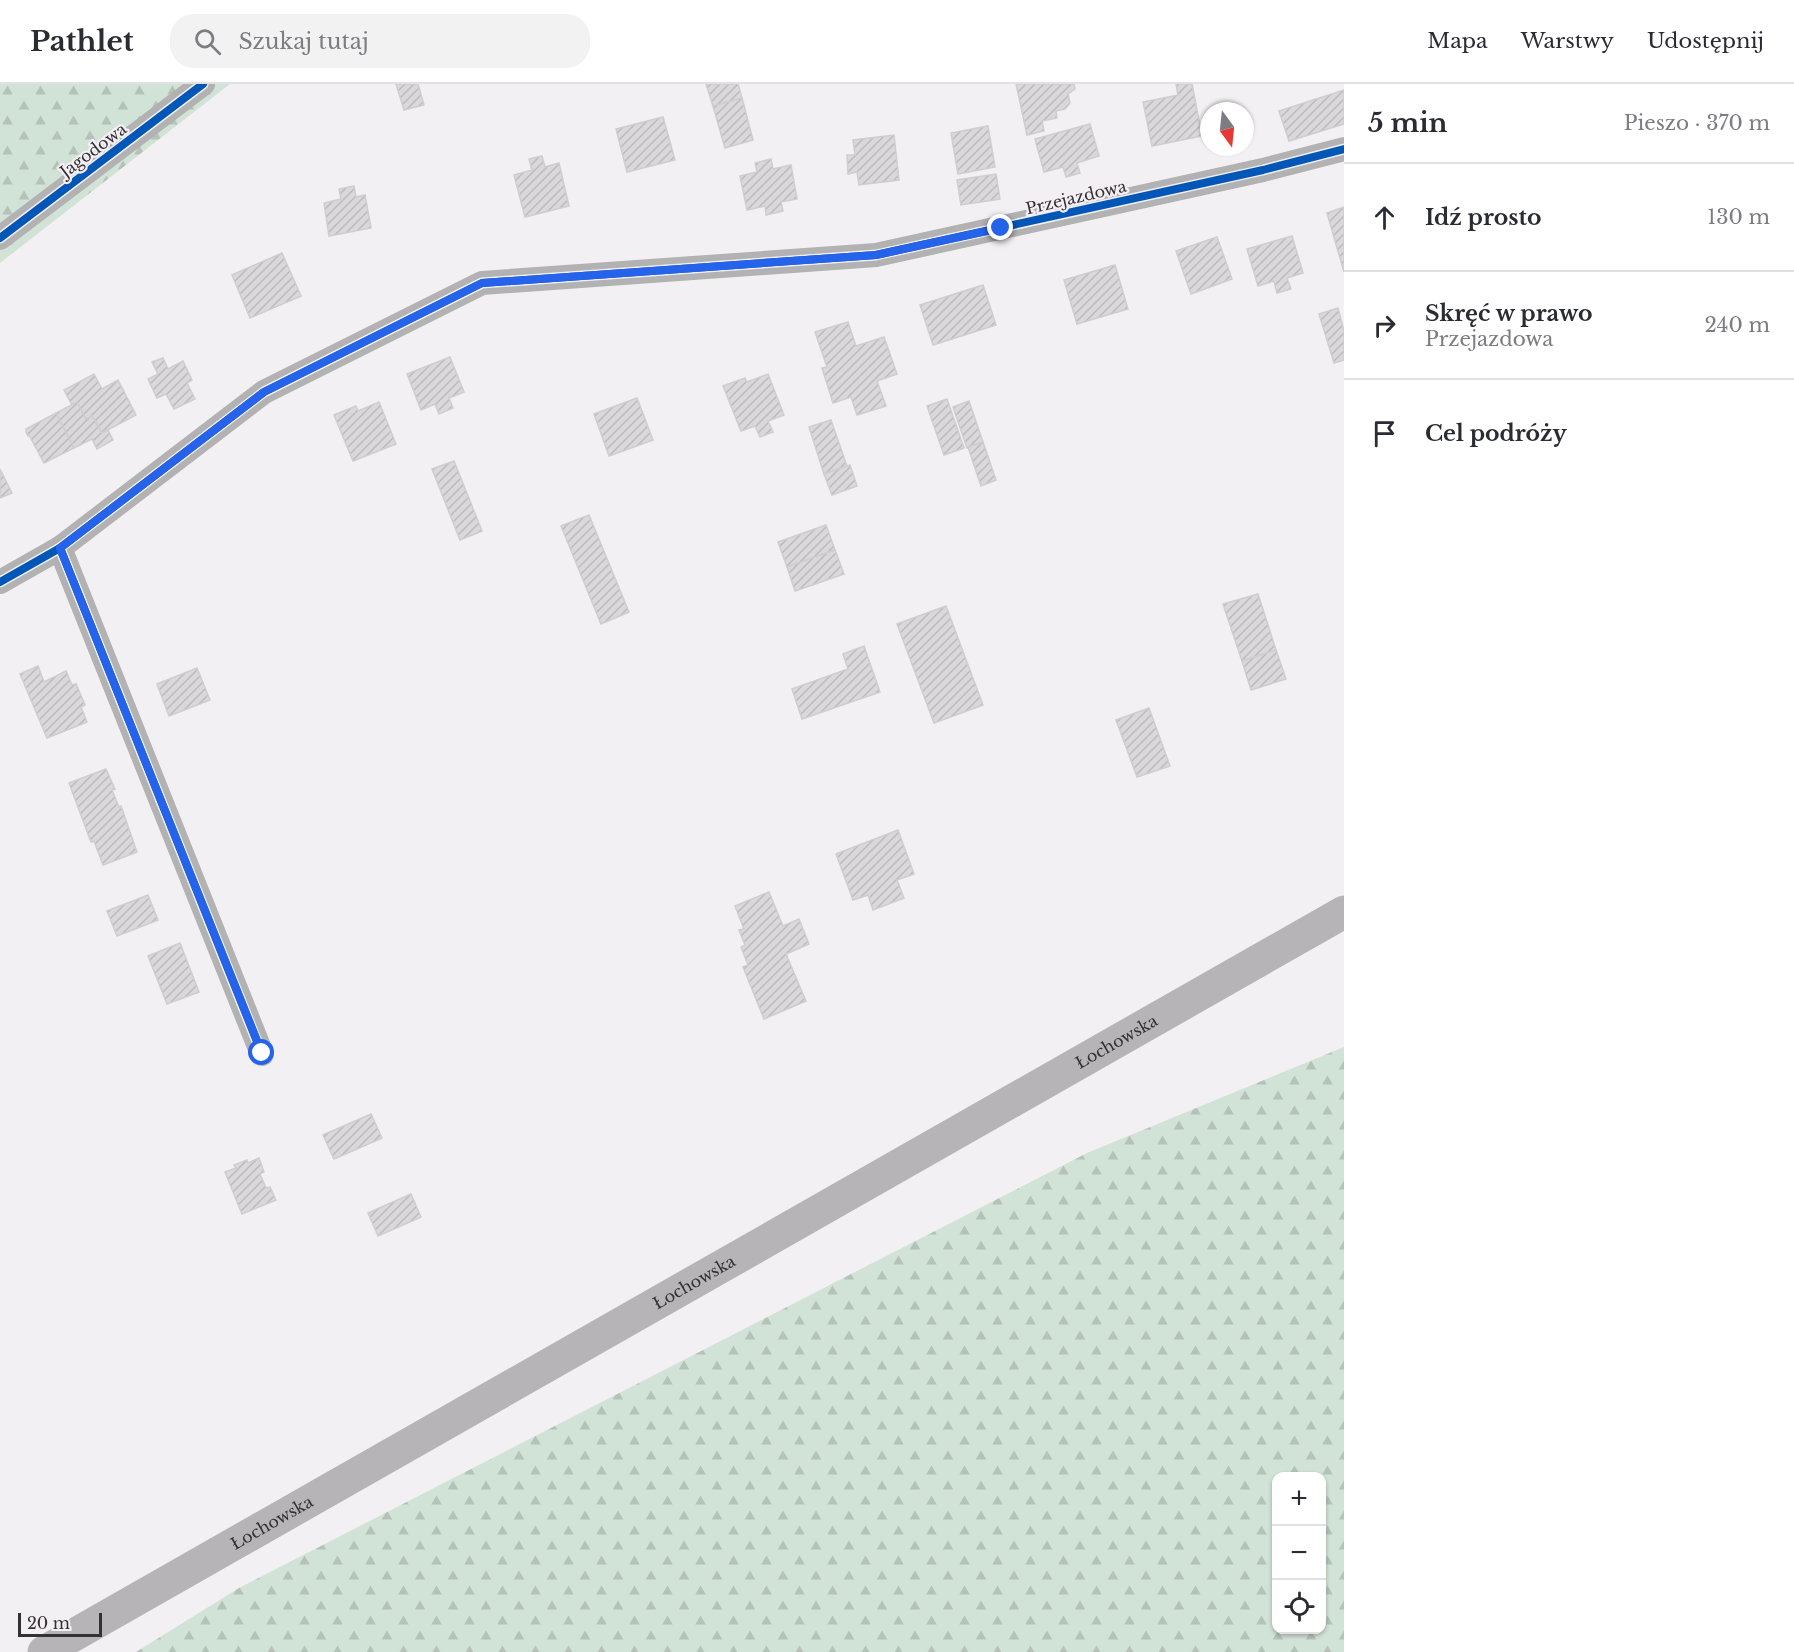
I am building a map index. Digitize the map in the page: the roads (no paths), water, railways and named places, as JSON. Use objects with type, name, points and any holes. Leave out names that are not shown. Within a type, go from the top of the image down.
[{"type":"main road","name":"Łochowska","points":[[44,1652],[1344,912]]},
{"type":"street","name":"Jagodowa","points":[[0,238],[202,84]]},
{"type":"street","name":"Przejazdowa","points":[[0,582],[60,548],[264,392],[482,283],[876,255],[1263,170],[1344,149]]},
{"type":"street","points":[[60,548],[262,1053]]}]
